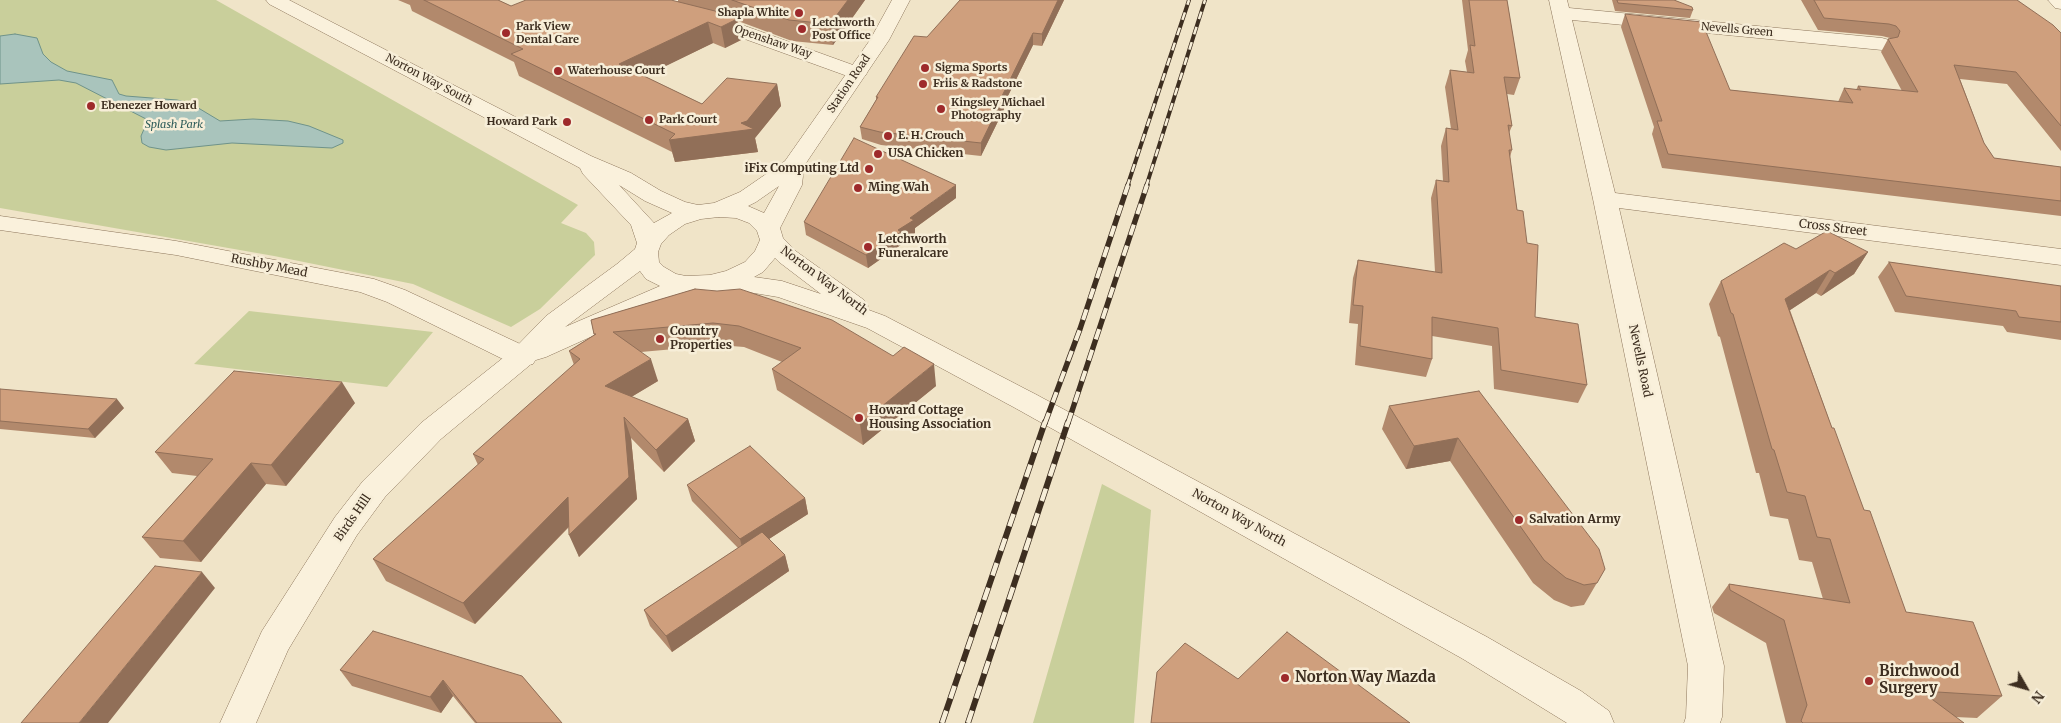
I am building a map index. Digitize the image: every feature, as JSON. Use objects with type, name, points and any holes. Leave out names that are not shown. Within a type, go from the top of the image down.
[{"type":"street","name":"Norton Way South","points":[[275,0],[583,161],[623,178],[653,196],[677,207],[709,211]]},
{"type":"street","name":"Openshaw Way","points":[[670,0],[666,5],[675,13],[727,26],[857,73]]},
{"type":"street","name":"Station Road","points":[[709,211],[748,197],[793,166],[879,40],[901,0]]},
{"type":"street","points":[[2056,0],[2061,4]]},
{"type":"street","name":"Nevells Green","points":[[1560,6],[1882,44]]},
{"type":"street","name":"Nevells Road","points":[[1560,6],[1605,199],[1706,666],[1704,717],[1702,723]]},
{"type":"street","name":"Norton Way South","points":[[583,161],[642,223],[647,247]]},
{"type":"street","name":"Station Road","points":[[770,234],[791,185],[793,166]]},
{"type":"street","name":"Cross Street","points":[[1605,199],[2061,257]]},
{"type":"street","points":[[709,211],[740,211],[757,218],[770,234],[766,254],[754,267],[734,277],[698,284],[668,280],[655,273],[648,263],[647,247],[660,230],[678,219],[709,211]]},
{"type":"street","name":"Rushby Mead","points":[[0,223],[176,248],[365,285],[396,296],[523,357]]},
{"type":"street","name":"Norton Way North","points":[[770,234],[788,257],[876,322],[1027,402],[1475,648],[1568,703],[1596,723]]},
{"type":"street","name":"Birds Hill","points":[[238,723],[274,642],[346,526],[374,489],[431,431],[523,357],[555,322],[626,270],[647,247]]},
{"type":"street","name":"Birds Hill","points":[[523,357],[698,284]]},
{"type":"street","name":"Norton Way North","points":[[698,284],[748,284],[782,289],[876,322]]},
{"type":"green space","points":[[0,0],[216,0],[578,205],[561,223],[586,233],[594,242],[595,255],[540,309],[511,327],[413,284],[274,256],[0,208]]},
{"type":"green space","points":[[249,311],[433,332],[387,387],[194,364]]},
{"type":"green space","points":[[1102,484],[1151,510],[1134,723],[1033,723]]},
{"type":"water","name":"Splash Park","points":[[15,34],[37,38],[43,54],[51,62],[67,71],[112,80],[119,94],[190,103],[220,121],[253,119],[288,121],[309,126],[343,140],[343,143],[332,148],[232,143],[166,150],[149,147],[142,143],[141,136],[148,120],[76,83],[59,80],[0,84],[0,36]]},
{"type":"building","points":[[424,0],[498,0],[511,6],[526,0],[671,0],[715,11],[737,19],[721,27],[708,22],[619,64],[702,104],[727,78],[777,84],[747,121],[741,123],[754,129],[669,140],[675,134],[511,54],[523,49]]},
{"type":"building","points":[[732,0],[848,0],[830,24],[789,20]]},
{"type":"building","points":[[960,0],[1058,0],[1042,34],[1033,33],[981,143],[880,132],[860,127],[878,97],[876,97],[914,36],[927,37]]},
{"type":"building","points":[[1469,0],[1507,0],[1520,78],[1504,77],[1512,126],[1508,125],[1512,150],[1509,150],[1517,210],[1523,211],[1527,243],[1538,245],[1535,317],[1578,324],[1587,385],[1501,370],[1498,328],[1432,317],[1432,359],[1360,346],[1363,306],[1353,305],[1358,260],[1442,273],[1436,180],[1449,182],[1446,128],[1458,130],[1450,70],[1474,73],[1470,45],[1475,46]]},
{"type":"building","points":[[1617,0],[1674,0],[1692,7],[1693,10],[1618,3]]},
{"type":"building","points":[[1814,0],[2017,0],[2053,25],[2061,33],[2061,126],[2016,72],[1954,65],[1984,143],[1994,158],[2061,167],[2061,201],[1668,154],[1657,121],[1662,121],[1625,14],[1702,22],[1730,90],[1853,103],[1844,88],[1861,90],[1858,86],[1918,92],[1888,39],[1898,37],[1900,31],[1896,26],[1824,18]]},
{"type":"building","points":[[854,138],[956,185],[910,218],[914,220],[898,230],[901,232],[866,255],[804,222]]},
{"type":"building","points":[[1827,231],[1868,252],[1835,273],[1830,270],[1785,299],[1864,510],[1870,511],[1906,612],[1973,622],[2002,696],[1921,691],[1964,723],[1803,723],[1801,721],[1807,705],[1784,620],[1730,590],[1729,584],[1850,603],[1830,539],[1817,537],[1805,496],[1787,492],[1774,450],[1772,449],[1733,314],[1731,313],[1721,281],[1784,243],[1796,249]]},
{"type":"building","points":[[1889,262],[2061,286],[2061,322],[2019,317],[2016,311],[1906,296]]},
{"type":"building","points":[[695,289],[717,291],[740,289],[832,320],[893,356],[904,347],[934,364],[860,424],[772,369],[801,348],[739,326],[713,323],[613,332],[651,359],[605,386],[688,419],[656,450],[624,417],[629,477],[569,535],[568,497],[463,603],[373,559],[484,459],[473,454],[580,359],[569,351],[596,334],[594,334],[591,320]]},
{"type":"building","points":[[234,371],[342,382],[271,465],[251,463],[183,541],[142,537],[213,459],[155,452]]},
{"type":"building","points":[[0,389],[117,399],[88,429],[0,421]]},
{"type":"building","points":[[1479,391],[1599,549],[1605,569],[1597,583],[1584,585],[1566,578],[1544,560],[1458,438],[1414,446],[1389,406]]},
{"type":"building","points":[[750,446],[805,498],[740,539],[687,485]]},
{"type":"building","points":[[762,532],[785,555],[666,636],[644,610]]},
{"type":"building","points":[[155,566],[202,572],[79,723],[21,723]]},
{"type":"building","points":[[373,631],[522,676],[562,723],[477,723],[443,680],[430,697],[340,670]]},
{"type":"building","name":"Norton Way Mazda","points":[[1287,632],[1410,723],[1151,723],[1157,672],[1185,643],[1238,679]]},
{"type":"railway","points":[[1127,187],[1189,0]]},
{"type":"railway","points":[[1146,187],[1205,0]]},
{"type":"railway","points":[[1045,423],[1080,329],[1128,185]]},
{"type":"railway","points":[[1068,423],[1147,185]]},
{"type":"railway","points":[[942,723],[1045,422]]},
{"type":"railway","points":[[968,723],[1068,422]]},
{"type":"place","name":"Shapla White","points":[[799,13]]},
{"type":"place","name":"Letchworth Post Office","points":[[802,29]]},
{"type":"place","name":"Park View Dental Care","points":[[506,33]]},
{"type":"place","name":"Sigma Sports","points":[[925,68]]},
{"type":"place","name":"Waterhouse Court","points":[[558,71]]},
{"type":"place","name":"Friis & Radstone","points":[[923,84]]},
{"type":"place","name":"Ebenezer Howard","points":[[91,106]]},
{"type":"place","name":"Kingsley Michael Photography","points":[[941,109]]},
{"type":"place","name":"Park Court","points":[[649,120]]},
{"type":"place","name":"Howard Park","points":[[567,122]]},
{"type":"place","name":"E. H. Crouch","points":[[888,136]]},
{"type":"place","name":"USA Chicken","points":[[878,154]]},
{"type":"place","name":"iFix Computing Ltd","points":[[869,169]]},
{"type":"place","name":"Ming Wah","points":[[858,188]]},
{"type":"place","name":"Letchworth Funeralcare","points":[[868,247]]},
{"type":"place","name":"Country Properties","points":[[660,339]]},
{"type":"place","name":"Howard Cottage Housing Association","points":[[859,418]]},
{"type":"place","name":"Salvation Army","points":[[1519,520]]},
{"type":"place","name":"Norton Way Mazda","points":[[1285,678]]},
{"type":"place","name":"Birchwood Surgery","points":[[1869,681]]}]
